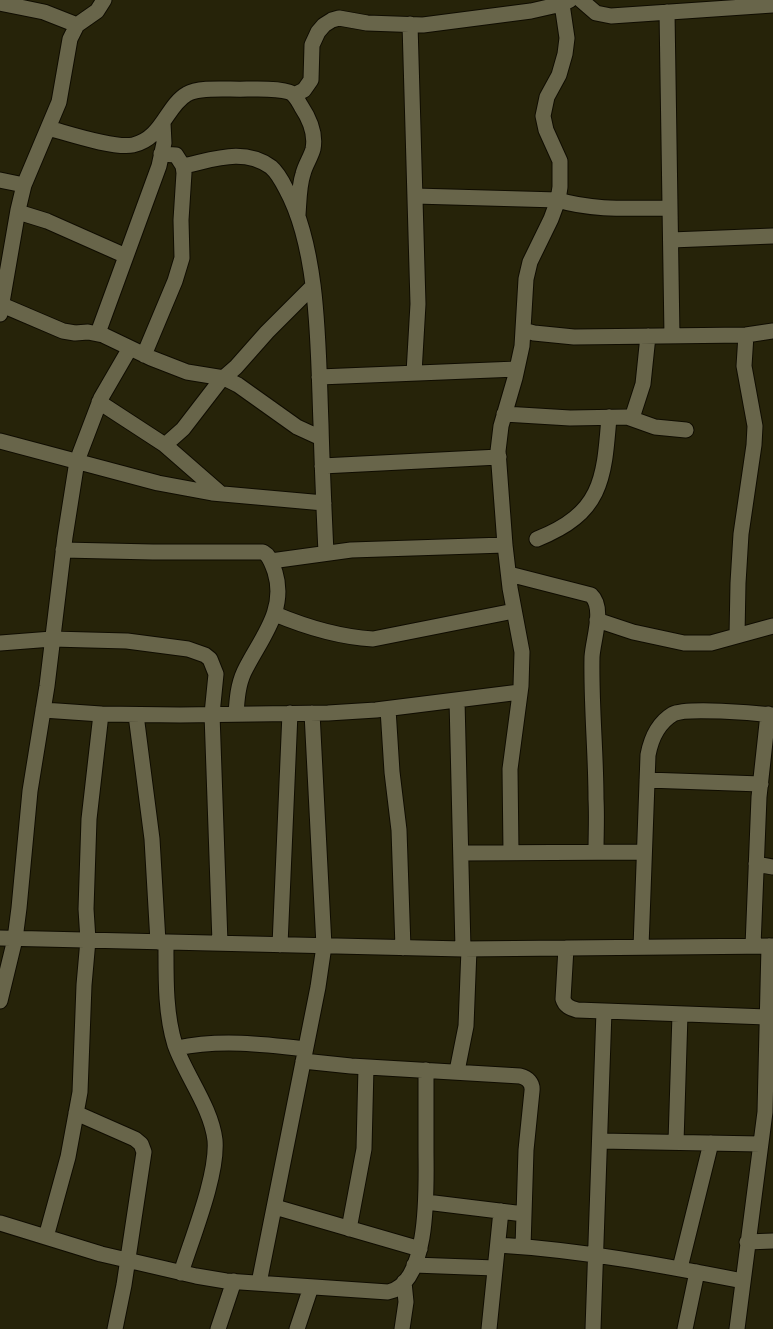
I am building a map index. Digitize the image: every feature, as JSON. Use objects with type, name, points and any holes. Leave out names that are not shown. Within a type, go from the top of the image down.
[{"type":"street","points":[[104,0],[97,11],[77,25],[67,47],[64,82],[59,102],[24,185],[4,276],[1,310],[63,331],[98,334],[187,372],[224,378],[238,385],[297,428],[321,438]]},
{"type":"street","points":[[581,0],[596,12],[605,16],[773,5]]},
{"type":"street","points":[[294,95],[304,90],[310,80],[312,45],[318,32],[328,22],[339,18],[368,23],[433,24],[521,13],[566,2],[567,38],[565,54],[559,75],[545,102],[543,116],[546,130],[560,161],[561,173],[558,200],[530,262],[526,279],[522,346],[501,426],[498,458],[505,546],[522,652],[520,692],[510,769],[511,852]]},
{"type":"street","points":[[0,3],[44,12],[77,25]]},
{"type":"street","points":[[667,12],[672,336]]},
{"type":"street","points":[[410,24],[418,304],[414,373]]},
{"type":"street","points":[[48,128],[113,144],[129,146],[144,140],[163,123],[183,97],[198,90],[258,89],[285,91],[294,95],[309,119],[314,143],[313,150],[302,175],[298,217]]},
{"type":"street","points":[[98,334],[159,166],[164,133],[163,123]]},
{"type":"street","points":[[0,1001],[7,939],[19,908],[30,791],[77,461],[99,402],[111,379],[137,351],[175,281],[182,258],[183,166],[176,155],[161,154]]},
{"type":"street","points":[[183,166],[237,155],[255,158],[271,167],[279,177],[298,217],[307,252],[312,286],[319,377],[326,554]]},
{"type":"street","points":[[0,180],[24,185]]},
{"type":"street","points":[[415,196],[558,200],[574,205],[592,207],[670,208]]},
{"type":"street","points":[[18,212],[47,221],[126,256]]},
{"type":"street","points":[[671,240],[773,236]]},
{"type":"street","points":[[165,446],[182,429],[212,390],[236,368],[267,332],[312,286]]},
{"type":"street","points":[[523,330],[574,337],[746,335],[773,331]]},
{"type":"street","points":[[738,635],[738,583],[741,534],[754,436],[752,407],[744,366],[746,335]]},
{"type":"street","points":[[632,418],[643,384],[648,336]]},
{"type":"street","points":[[319,377],[517,369]]},
{"type":"street","points":[[99,402],[165,446],[220,493]]},
{"type":"street","points":[[504,414],[570,418],[632,418],[655,427],[686,430]]},
{"type":"street","points":[[537,539],[557,531],[573,520],[593,497],[601,481],[606,456],[609,417]]},
{"type":"street","points":[[0,441],[158,483],[220,493],[324,503]]},
{"type":"street","points":[[322,466],[498,458]]},
{"type":"street","points":[[271,561],[351,550],[505,546]]},
{"type":"street","points":[[63,550],[262,552],[267,555],[271,561],[278,589],[278,604],[275,614],[244,673],[239,688],[236,714]]},
{"type":"street","points":[[509,574],[591,595],[598,607],[592,674],[596,852]]},
{"type":"street","points":[[275,614],[305,626],[373,640],[514,611]]},
{"type":"street","points":[[597,620],[633,632],[684,643],[711,644],[773,626]]},
{"type":"street","points":[[0,643],[52,640],[127,641],[188,649],[205,655],[212,663],[216,674],[212,714],[220,943]]},
{"type":"street","points":[[43,710],[136,715],[290,713],[388,708],[520,692]]},
{"type":"street","points":[[457,700],[461,853],[466,949],[466,1026],[457,1072]]},
{"type":"street","points":[[388,708],[392,772],[400,830],[403,948]]},
{"type":"street","points":[[640,947],[650,744],[657,730],[675,713],[715,711],[770,714],[761,784],[753,946]]},
{"type":"street","points":[[259,1283],[318,986],[324,946],[312,712]]},
{"type":"street","points":[[280,945],[290,713]]},
{"type":"street","points":[[46,1236],[68,1157],[80,1092],[84,977],[88,940],[86,909],[89,819],[101,714]]},
{"type":"street","points":[[136,715],[152,839],[172,1032],[177,1048],[207,1113],[215,1141],[208,1189],[181,1272]]},
{"type":"street","points":[[647,780],[761,784]]},
{"type":"street","points":[[461,853],[644,852]]},
{"type":"street","points":[[756,864],[773,867]]},
{"type":"street","points":[[7,939],[466,949],[771,946],[765,1112],[737,1329]]},
{"type":"street","points":[[566,948],[563,999],[566,1005],[577,1010],[767,1017]]},
{"type":"street","points":[[593,1329],[604,1010]]},
{"type":"street","points":[[676,1142],[680,1014]]},
{"type":"street","points":[[177,1048],[200,1044],[253,1043],[304,1055],[366,1066],[520,1076],[527,1079],[532,1086],[526,1150],[523,1247]]},
{"type":"street","points":[[349,1229],[364,1149],[366,1066]]},
{"type":"street","points":[[0,1223],[128,1260],[234,1282],[394,1291],[404,1282],[414,1265],[420,1249],[425,1223],[426,1070]]},
{"type":"street","points":[[76,1113],[135,1139],[143,1148],[144,1155],[137,1187],[128,1260],[115,1329]]},
{"type":"street","points":[[600,1141],[760,1144]]},
{"type":"street","points":[[680,1268],[711,1143]]},
{"type":"street","points":[[426,1202],[524,1214]]},
{"type":"street","points":[[275,1207],[420,1249]]},
{"type":"street","points":[[489,1329],[501,1211]]},
{"type":"street","points":[[747,1242],[773,1241]]},
{"type":"street","points":[[498,1245],[596,1255],[680,1268],[742,1281]]},
{"type":"street","points":[[414,1265],[495,1268]]},
{"type":"street","points":[[685,1329],[697,1272]]},
{"type":"street","points":[[218,1329],[234,1282]]},
{"type":"street","points":[[402,1329],[406,1302],[404,1282]]},
{"type":"street","points":[[297,1329],[311,1286]]}]
